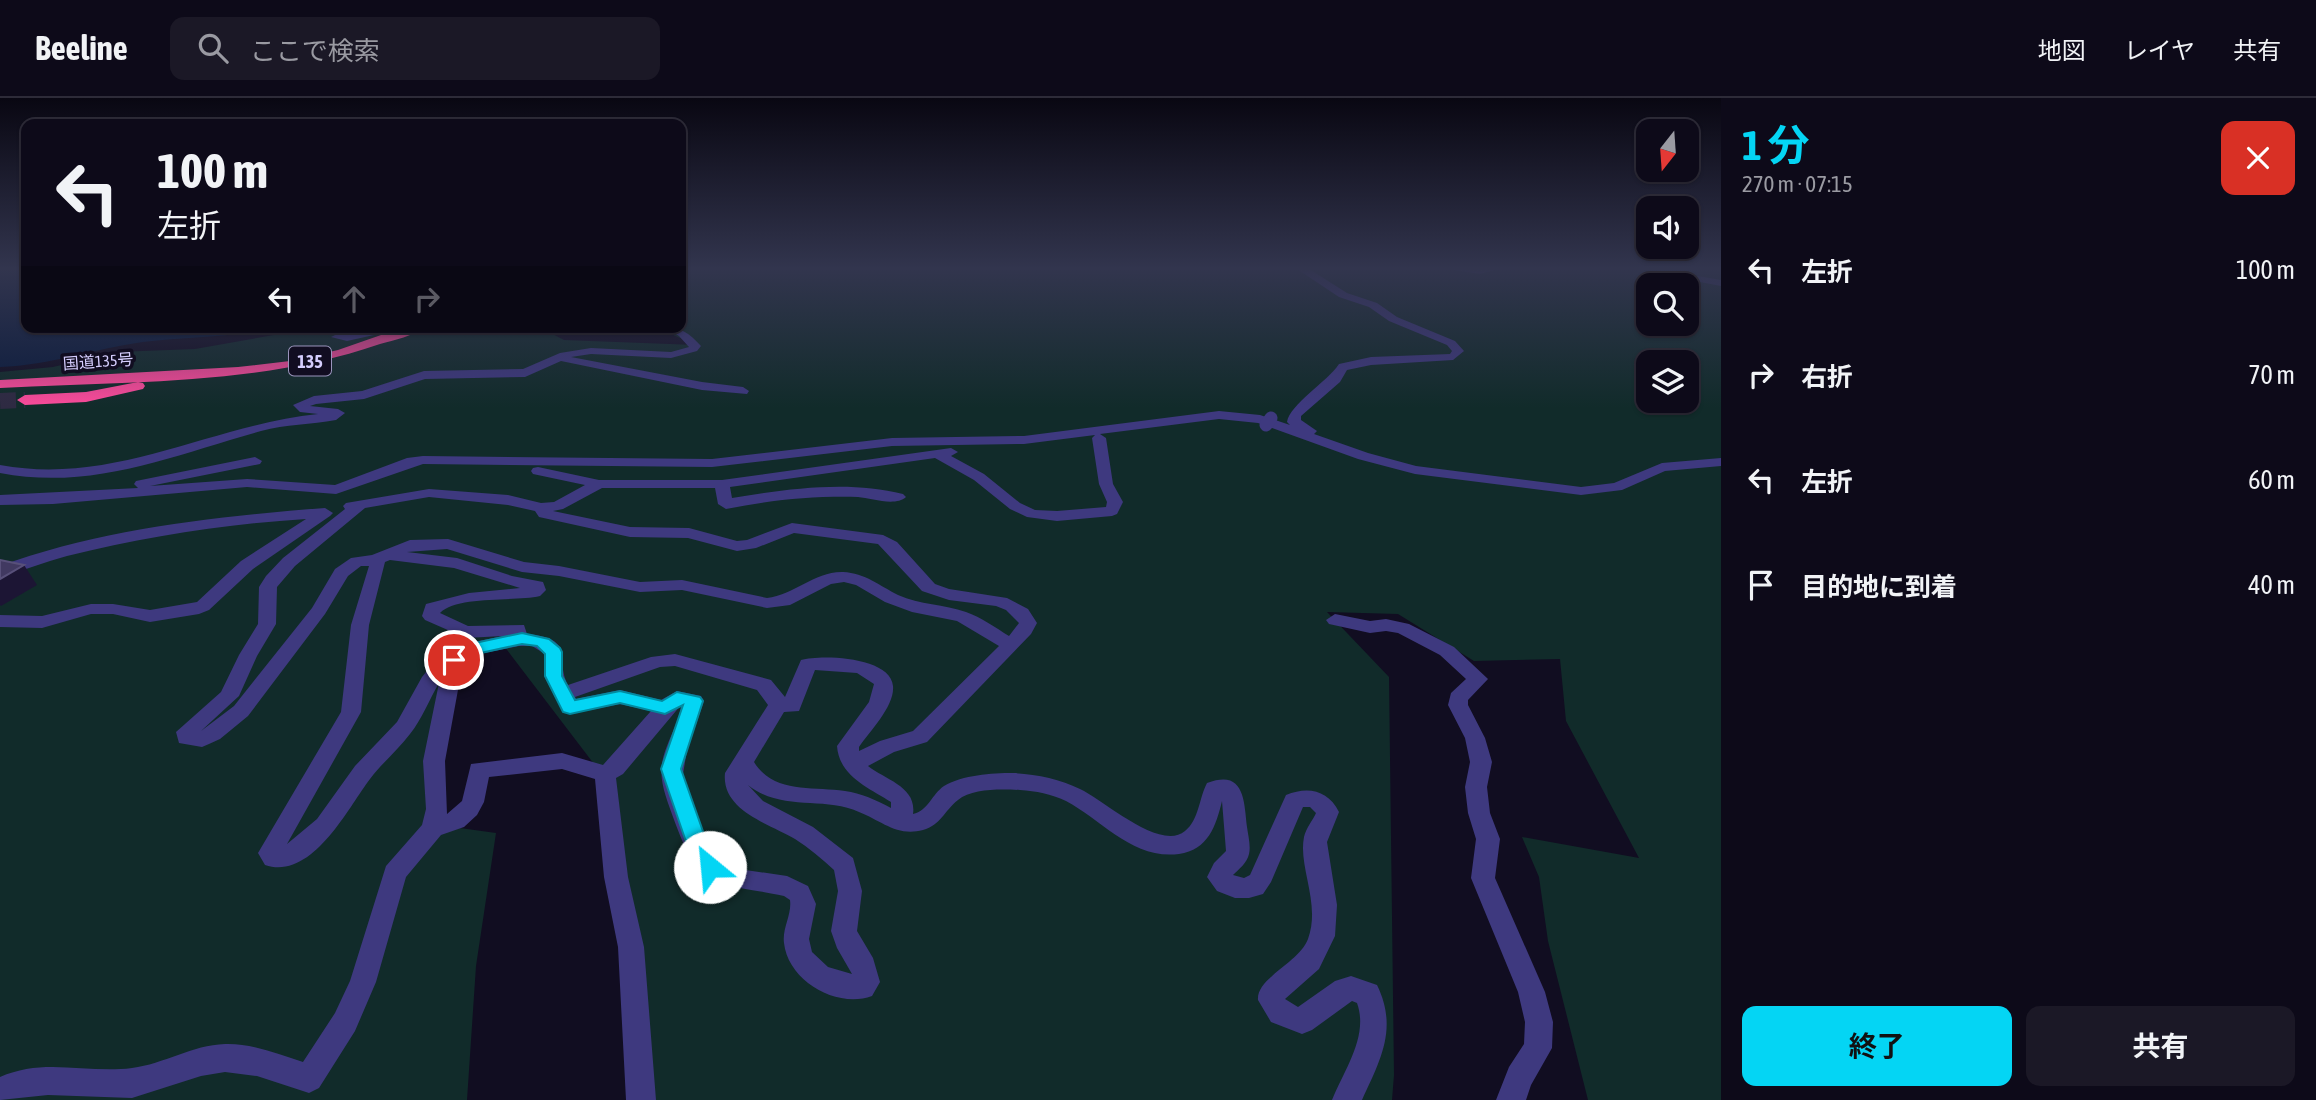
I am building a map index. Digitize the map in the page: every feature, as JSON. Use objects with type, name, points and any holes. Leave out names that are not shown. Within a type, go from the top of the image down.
[{"type":"highway","name":"国道135号","points":[[0,384],[238,371],[317,360],[400,333]]},
{"type":"highway","name":"国道135号","points":[[25,400],[101,395],[198,373]]},
{"type":"street","points":[[1384,462],[1360,447],[1314,433],[1294,422],[1295,415],[1336,379],[1343,367],[1371,361],[1458,355],[1457,347],[1386,314]]},
{"type":"street","points":[[347,333],[337,337],[373,333]]},
{"type":"street","points":[[0,469],[38,475],[105,469],[258,427],[331,417],[338,413],[305,409],[299,405],[307,401],[364,395],[424,375],[525,373],[564,355],[590,351],[671,355],[693,349],[695,346],[680,333]]},
{"type":"street","points":[[556,359],[713,388],[743,391]]},
{"type":"street","points":[[0,500],[97,496],[247,483],[336,490],[412,461],[712,463],[892,442],[1024,440],[1219,415],[1259,419],[1384,462],[1432,473],[1581,491],[1617,487],[1662,467],[1721,462]]},
{"type":"street","points":[[478,461],[484,467],[539,471],[599,484],[722,484],[935,453],[1029,450],[1156,429],[1268,422]]},
{"type":"street","points":[[935,453],[979,477],[1015,506],[1032,514],[1057,516],[1112,511],[1115,502],[1106,484],[1099,438]]},
{"type":"street","points":[[97,496],[164,477],[255,461]]},
{"type":"street","points":[[1695,464],[1721,471]]},
{"type":"street","points":[[782,477],[789,493]]},
{"type":"street","points":[[0,572],[54,553],[186,527],[249,518],[325,513],[360,504],[429,493],[508,500],[541,508],[558,506],[599,484]]},
{"type":"street","points":[[722,484],[726,504],[789,493],[861,493],[898,497]]},
{"type":"street","points":[[360,504],[289,562],[272,580],[268,587],[267,624],[263,634],[248,655],[229,696],[186,733],[186,738],[202,739],[228,724],[319,610],[341,573],[357,562],[382,557],[410,545],[449,544],[522,567],[559,571],[640,587],[691,586],[767,603],[784,601],[828,579],[844,577],[868,583],[891,598],[918,608],[961,616],[1011,645]]},
{"type":"street","points":[[541,508],[544,514],[567,521],[640,534],[689,533],[731,545],[750,545],[792,528],[883,540],[893,545],[925,587],[953,596],[1001,602],[1018,610],[1028,623],[1011,645],[920,737],[887,746],[853,764]]},
{"type":"street","points":[[0,621],[42,622],[91,608],[150,616],[193,610],[203,606],[247,565],[325,513]]},
{"type":"street","points":[[382,557],[360,625],[351,712],[270,853],[273,858],[295,851],[314,837],[363,771],[407,723],[435,672],[446,659],[459,653],[522,638],[543,643],[554,652],[554,676],[570,707],[620,697],[665,708]]},
{"type":"street","points":[[0,1092],[11,1085],[34,1080],[107,1085],[135,1083],[198,1063],[224,1058],[245,1060],[309,1078],[341,1031],[363,982],[395,873],[433,828],[438,809],[433,780],[434,761],[459,653],[465,646],[490,636],[519,632],[518,629],[467,632],[431,616],[432,608],[468,598],[534,592],[538,588],[457,563],[382,557]]},
{"type":"street","points":[[1335,620],[1370,627],[1386,625],[1403,628],[1447,651],[1478,680],[1458,698],[1458,705],[1475,738],[1481,762],[1476,787],[1479,813],[1488,839],[1483,878],[1531,992],[1539,1022],[1538,1048],[1519,1077],[1511,1100]]},
{"type":"street","points":[[433,828],[448,825],[466,815],[476,798],[478,770],[562,761],[605,774],[615,768],[665,708],[677,698],[694,701],[671,769],[702,859],[718,873],[734,879],[791,887],[800,893],[803,905],[796,936],[801,959],[822,978],[839,984],[862,987],[867,982],[864,966],[846,940],[844,931],[850,891],[845,865],[802,832],[749,805],[735,783],[736,773],[778,705],[776,698],[764,685],[675,660],[658,661],[564,693]]},
{"type":"street","points":[[778,705],[792,706],[808,664],[863,667],[879,674],[882,679],[882,694],[848,747],[847,753],[853,764],[900,797],[903,804],[900,823]]},
{"type":"street","points":[[743,762],[749,775],[762,785],[796,796],[862,804],[900,823],[923,822],[952,792],[1017,781],[1045,786],[1080,798],[1153,844],[1179,844],[1198,835],[1204,825],[1214,789],[1223,786],[1233,795],[1238,852],[1237,857],[1220,872],[1219,877],[1231,887],[1254,887],[1294,801],[1300,798],[1317,800],[1326,806],[1328,812],[1316,834],[1323,887],[1323,929],[1319,947],[1305,968],[1271,994],[1271,1000],[1275,1008],[1286,1016],[1302,1021],[1345,990],[1351,988],[1367,994],[1375,1011],[1369,1052],[1347,1100]]},
{"type":"street","points":[[605,774],[615,877],[631,947],[641,1100]]},
{"type":"green space","points":[[686,314],[1636,314],[1636,336],[1699,336],[1699,314],[1721,314],[1721,1100],[1588,1100],[1548,941],[1539,877],[1522,837],[1639,858],[1566,721],[1560,659],[1474,661],[1398,614],[1327,612],[1389,677],[1394,1075],[1392,1100],[641,1100],[610,785],[504,646],[490,647],[454,660],[431,824],[496,833],[476,966],[467,1100],[0,1100],[0,372],[53,367],[116,352],[195,349],[285,333],[551,333],[564,340],[696,345],[671,334],[571,333],[686,333]]},
{"type":"water","points":[[0,314],[21,314],[21,333],[239,333],[143,342],[37,363],[0,367]]},
{"type":"building","points":[[0,560],[24,565],[0,579]]},
{"type":"tunnel","points":[[0,401],[25,400]]},
{"type":"route","points":[[454,660],[455,655],[462,651],[522,638],[532,639],[543,643],[554,652],[554,676],[564,693],[566,704],[570,707],[576,708],[620,697],[665,708],[677,698],[694,701],[671,769],[702,859],[710,867]]}]
